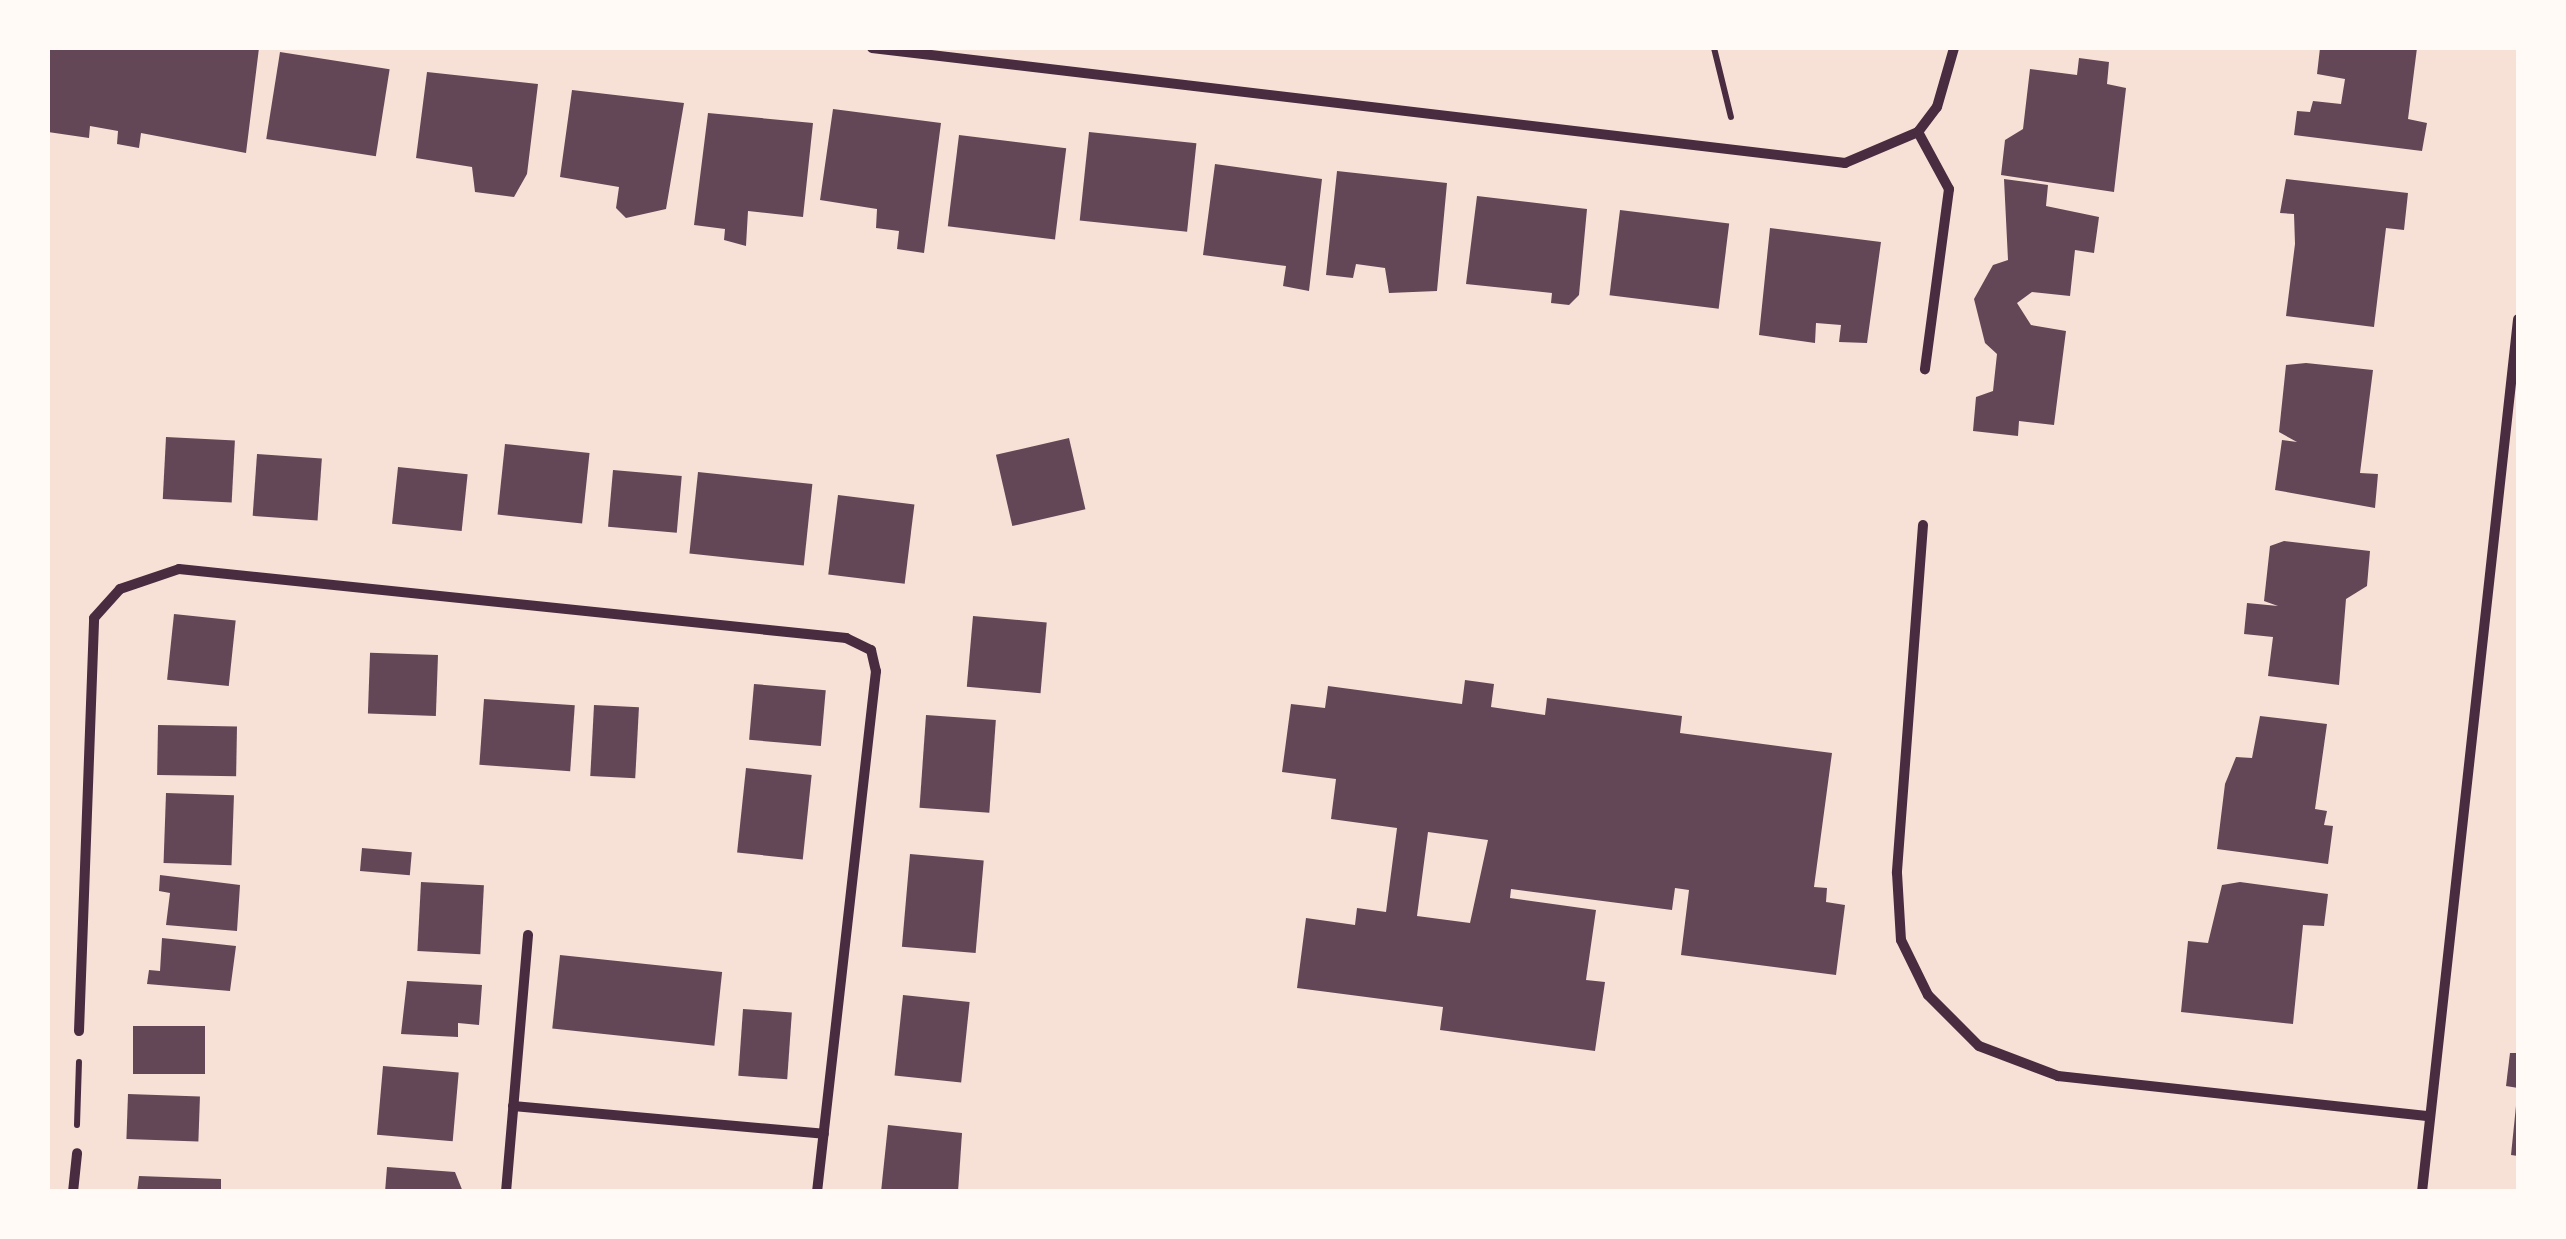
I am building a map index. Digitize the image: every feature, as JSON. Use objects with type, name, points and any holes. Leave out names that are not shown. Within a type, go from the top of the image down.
[{"type":"street","points":[[872,48],[1845,162],[1918,132],[1937,107],[1954,48]]},
{"type":"street","points":[[1918,132],[1949,189],[1925,369]]},
{"type":"street","points":[[2422,1192],[2427,1116],[2518,318]]},
{"type":"street","points":[[1923,525],[1897,873],[1901,940],[1928,996],[1979,1046],[2058,1076],[2427,1116]]},
{"type":"street","points":[[80,1031],[94,618],[120,589],[178,569],[846,638],[870,650],[876,671],[818,1192]]},
{"type":"street","points":[[506,1192],[528,936]]},
{"type":"street","points":[[513,1106],[824,1134]]},
{"type":"street","points":[[74,1192],[76,1153]]},
{"type":"path","points":[[1714,48],[1739,152]]},
{"type":"path","points":[[76,1153],[80,1031]]},
{"type":"building","points":[[48,48],[259,48],[246,153],[141,133],[139,148],[117,144],[118,131],[90,126],[89,138],[48,132]]},
{"type":"building","points":[[2320,48],[2417,48],[2408,119],[2427,123],[2422,151],[2294,135],[2297,111],[2310,112],[2313,101],[2341,104],[2345,79],[2317,74]]},
{"type":"building","points":[[280,52],[390,69],[376,156],[266,139]]},
{"type":"building","points":[[2079,58],[2109,62],[2107,84],[2126,88],[2114,192],[2001,175],[2005,140],[2023,129],[2030,69],[2077,75]]},
{"type":"building","points":[[427,72],[538,84],[527,174],[514,197],[475,192],[472,167],[416,158]]},
{"type":"building","points":[[572,90],[684,103],[666,209],[626,218],[616,208],[619,187],[560,177]]},
{"type":"building","points":[[833,109],[941,123],[924,253],[897,249],[899,231],[876,228],[877,209],[820,200]]},
{"type":"building","points":[[708,113],[813,123],[803,217],[748,211],[746,246],[724,240],[725,229],[694,225]]},
{"type":"building","points":[[1089,132],[1196,143],[1187,232],[1080,221]]},
{"type":"building","points":[[959,135],[1066,148],[1055,239],[948,226]]},
{"type":"building","points":[[1215,164],[1322,179],[1309,291],[1283,286],[1286,266],[1203,255]]},
{"type":"building","points":[[1337,171],[1447,183],[1437,291],[1389,293],[1385,268],[1356,264],[1353,278],[1326,275]]},
{"type":"building","points":[[2004,179],[2048,185],[2046,206],[2099,217],[2094,253],[2075,250],[2070,296],[2032,292],[2017,303],[2031,325],[2066,331],[2054,425],[2019,421],[2018,436],[1973,431],[1976,397],[1993,391],[1997,354],[1985,343],[1974,299],[1993,265],[2008,260]]},
{"type":"building","points":[[2286,179],[2408,193],[2404,230],[2386,228],[2374,327],[2286,316],[2295,244],[2294,214],[2280,213]]},
{"type":"building","points":[[1477,196],[1587,209],[1579,295],[1569,305],[1551,303],[1552,293],[1466,284]]},
{"type":"building","points":[[1620,210],[1729,223],[1719,309],[1610,295]]},
{"type":"building","points":[[1770,228],[1881,242],[1867,343],[1839,342],[1841,325],[1816,323],[1815,343],[1759,335]]},
{"type":"building","points":[[2306,363],[2373,370],[2360,473],[2378,474],[2375,508],[2275,490],[2282,440],[2297,442],[2279,432],[2286,365]]},
{"type":"building","points":[[166,437],[235,441],[232,503],[163,499]]},
{"type":"building","points":[[1069,438],[1085,509],[1012,526],[996,455]]},
{"type":"building","points":[[505,444],[590,453],[582,523],[498,515]]},
{"type":"building","points":[[257,454],[322,459],[318,520],[253,516]]},
{"type":"building","points":[[398,467],[468,474],[462,531],[392,524]]},
{"type":"building","points":[[613,470],[682,476],[677,533],[608,527]]},
{"type":"building","points":[[698,472],[812,484],[804,566],[689,554]]},
{"type":"building","points":[[838,495],[914,504],[905,584],[828,574]]},
{"type":"building","points":[[2284,541],[2370,551],[2367,586],[2346,599],[2339,685],[2268,676],[2273,637],[2244,634],[2247,603],[2278,606],[2264,601],[2270,546]]},
{"type":"building","points":[[174,614],[236,620],[229,686],[167,680]]},
{"type":"building","points":[[973,616],[1047,622],[1041,693],[967,687]]},
{"type":"building","points":[[370,653],[438,655],[436,716],[368,714]]},
{"type":"building","points":[[1465,680],[1494,684],[1491,707],[1545,715],[1547,698],[1682,716],[1680,733],[1832,753],[1814,887],[1827,888],[1826,902],[1845,905],[1836,975],[1681,955],[1689,890],[1675,888],[1672,910],[1511,889],[1510,898],[1596,910],[1586,980],[1605,982],[1595,1051],[1440,1030],[1443,1007],[1297,988],[1306,918],[1355,925],[1357,908],[1386,912],[1397,828],[1331,819],[1336,779],[1282,772],[1291,704],[1325,708],[1328,686],[1462,704]],"holes":[[[1428,832],[1488,840],[1470,923],[1417,916]]]},
{"type":"building","points":[[754,684],[826,690],[821,746],[749,740]]},
{"type":"building","points":[[484,699],[575,705],[570,771],[479,765]]},
{"type":"building","points":[[594,705],[639,707],[635,778],[590,776]]},
{"type":"building","points":[[926,715],[996,720],[989,813],[920,808]]},
{"type":"building","points":[[2260,716],[2327,724],[2315,809],[2327,811],[2324,825],[2333,826],[2328,864],[2217,849],[2225,784],[2236,757],[2252,758]]},
{"type":"building","points":[[158,725],[237,726],[236,776],[157,775]]},
{"type":"building","points":[[746,768],[812,775],[803,859],[737,853]]},
{"type":"building","points":[[166,793],[234,795],[232,865],[164,863]]},
{"type":"building","points":[[362,848],[412,852],[410,875],[360,871]]},
{"type":"building","points":[[910,854],[984,860],[976,953],[902,947]]},
{"type":"building","points":[[160,875],[240,885],[237,931],[166,925],[170,893],[159,891]]},
{"type":"building","points":[[421,882],[484,885],[480,954],[417,951]]},
{"type":"building","points":[[2240,882],[2328,894],[2324,926],[2303,925],[2293,1024],[2181,1012],[2188,941],[2208,943],[2222,885]]},
{"type":"building","points":[[162,938],[236,946],[230,991],[147,984],[149,970],[160,971]]},
{"type":"building","points":[[560,955],[722,972],[714,1046],[552,1029]]},
{"type":"building","points":[[407,981],[482,985],[479,1025],[458,1023],[458,1037],[401,1034]]},
{"type":"building","points":[[903,995],[970,1002],[961,1083],[895,1076]]},
{"type":"building","points":[[743,1009],[792,1012],[787,1079],[738,1076]]},
{"type":"building","points":[[133,1026],[205,1026],[205,1074],[133,1074]]},
{"type":"building","points":[[2510,1053],[2518,1053],[2518,1088],[2506,1086]]},
{"type":"building","points":[[383,1066],[459,1073],[453,1141],[377,1135]]},
{"type":"building","points":[[128,1094],[200,1097],[198,1141],[126,1139]]},
{"type":"building","points":[[2518,1106],[2518,1156],[2511,1155]]},
{"type":"building","points":[[888,1125],[962,1133],[958,1192],[881,1192]]},
{"type":"building","points":[[387,1167],[455,1172],[463,1192],[385,1192]]},
{"type":"building","points":[[139,1176],[221,1179],[221,1192],[137,1192]]}]
